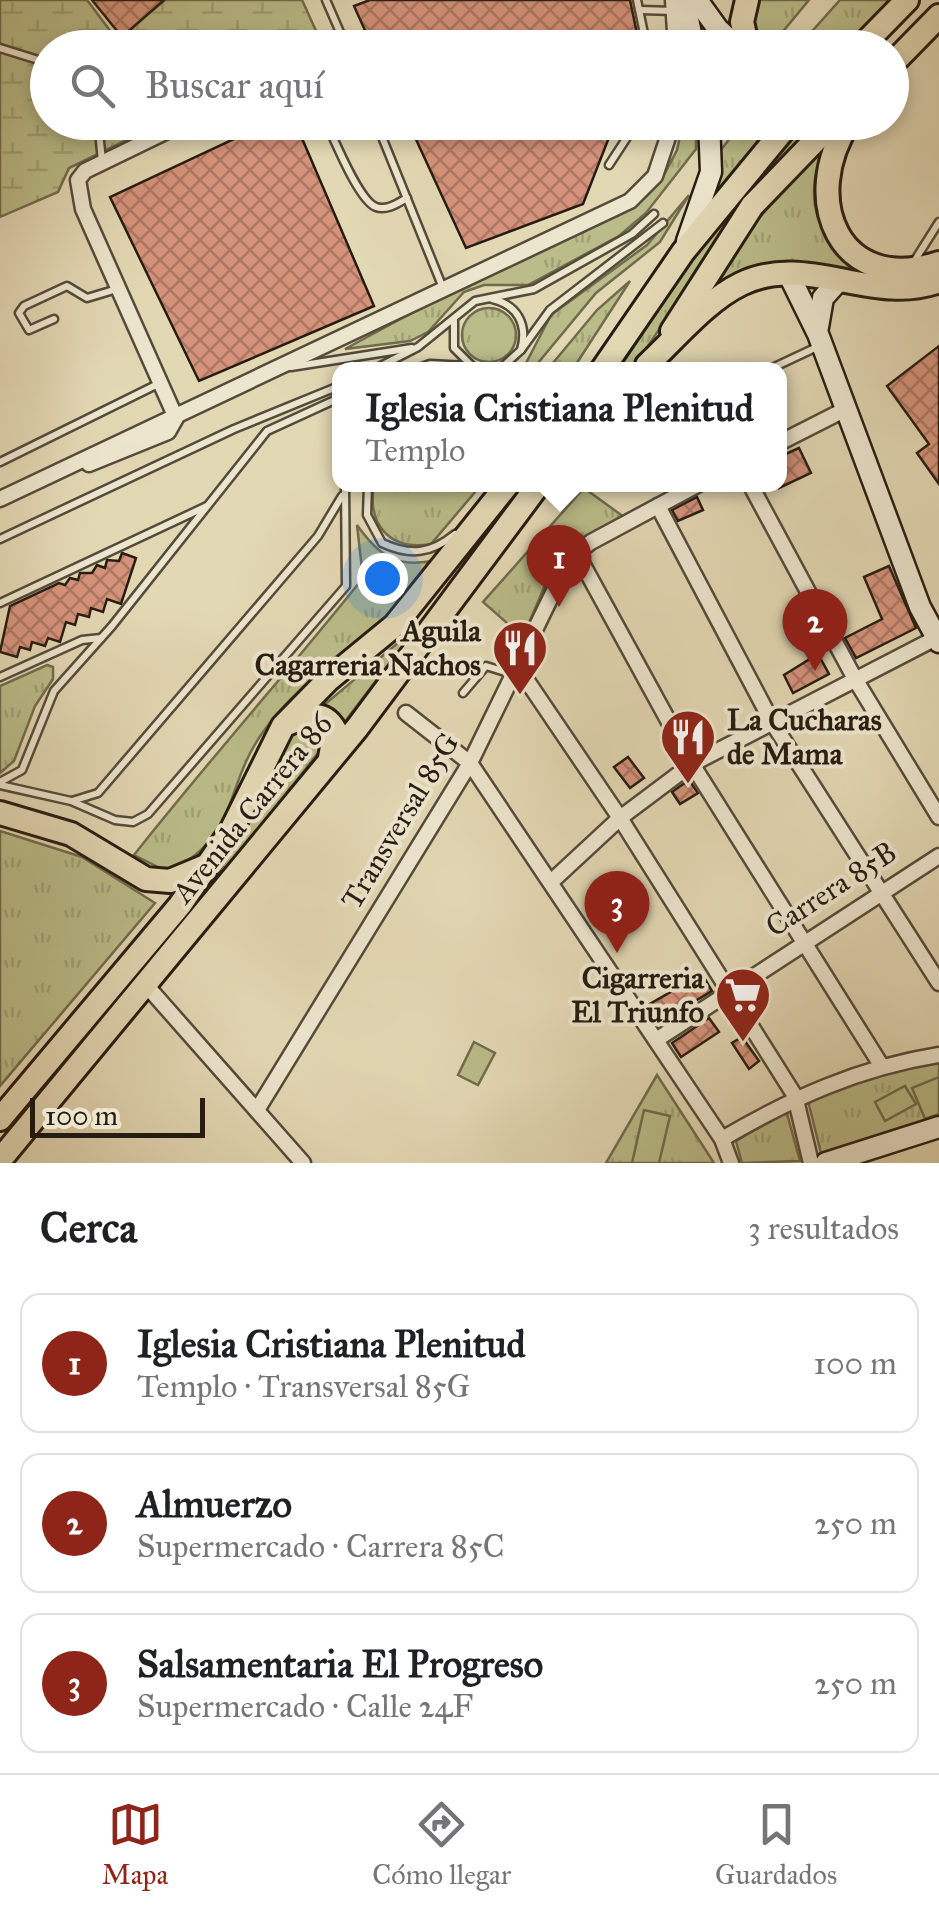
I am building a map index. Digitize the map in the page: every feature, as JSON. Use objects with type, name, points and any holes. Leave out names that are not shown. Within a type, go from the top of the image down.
[{"type":"main road","points":[[744,30],[747,0]]},
{"type":"main road","points":[[877,30],[907,0]]},
{"type":"main road","points":[[909,46],[939,16]]},
{"type":"main road","points":[[607,362],[683,252],[775,140]]},
{"type":"main road","points":[[648,362],[752,206],[815,140]]},
{"type":"main road","points":[[838,140],[826,178],[835,232],[848,250],[884,270],[922,269],[927,261]]},
{"type":"main road","points":[[651,362],[729,291],[754,278],[788,273],[902,288],[939,281]]},
{"type":"main road","name":"Avenida Carrera 86","points":[[0,1160],[329,761],[533,492]]},
{"type":"main road","name":"Avenida Carrera 86","points":[[0,1120],[208,864],[230,832],[283,726],[328,680],[395,625],[502,493]]},
{"type":"main road","points":[[283,726],[310,716],[329,720],[336,735],[329,761]]},
{"type":"main road","points":[[0,812],[70,834],[146,879],[181,879],[208,864]]},
{"type":"street","points":[[698,0],[719,30]]},
{"type":"street","points":[[676,30],[677,4]]},
{"type":"street","points":[[677,4],[687,30]]},
{"type":"street","points":[[149,140],[84,171],[78,189],[83,209],[176,414]]},
{"type":"street","points":[[0,499],[39,480],[114,456],[168,432],[176,414],[630,200],[654,176],[667,140]]},
{"type":"street","points":[[683,252],[710,172],[709,140]]},
{"type":"street","points":[[551,882],[620,818],[692,764],[855,678],[938,640],[920,607],[820,340],[788,273]]},
{"type":"street","points":[[820,340],[823,298],[839,280]]},
{"type":"street","points":[[787,439],[846,409]]},
{"type":"street","points":[[684,492],[576,552],[692,764],[881,1064]]},
{"type":"street","points":[[754,492],[855,678],[939,816]]},
{"type":"street","points":[[658,506],[772,722],[878,894],[939,983]]},
{"type":"street","name":"Transversal 85G","points":[[256,1110],[470,763],[554,586],[576,552]]},
{"type":"street","points":[[515,670],[620,818],[795,1096],[811,1163]]},
{"type":"street","points":[[406,714],[470,763],[722,1139],[731,1163]]},
{"type":"street","name":"Carrera 85B","points":[[656,1040],[939,856]]},
{"type":"street","points":[[146,985],[304,1163]]},
{"type":"street","points":[[722,1139],[795,1096],[881,1064],[939,1055]]},
{"type":"street","points":[[826,1163],[939,1127]]},
{"type":"lane","points":[[326,0],[337,30]]},
{"type":"lane","points":[[638,0],[644,30]]},
{"type":"lane","points":[[640,10],[677,4]]},
{"type":"lane","points":[[0,48],[30,57]]},
{"type":"lane","points":[[100,140],[102,163]]},
{"type":"lane","points":[[335,140],[364,198],[375,207],[387,208],[407,198]]},
{"type":"lane","points":[[383,140],[444,289]]},
{"type":"lane","points":[[609,165],[625,140]]},
{"type":"lane","points":[[389,362],[418,348],[475,301],[534,289],[632,234],[654,214]]},
{"type":"lane","points":[[927,261],[939,222]]},
{"type":"lane","points":[[508,362],[522,350],[550,310],[663,223]]},
{"type":"lane","points":[[54,319],[29,330],[19,313],[24,306],[67,286],[87,298],[118,289]]},
{"type":"lane","points":[[486,298],[510,306],[518,314],[524,326],[522,350]]},
{"type":"lane","points":[[457,315],[451,337],[454,348],[467,362]]},
{"type":"lane","points":[[782,362],[820,340]]},
{"type":"lane","points":[[268,372],[418,348]]},
{"type":"lane","points":[[0,462],[162,383]]},
{"type":"lane","points":[[0,539],[234,429],[332,389]]},
{"type":"lane","points":[[0,784],[22,770],[54,692],[267,431],[332,401]]},
{"type":"lane","points":[[70,801],[98,793],[135,751],[325,526],[342,492]]},
{"type":"lane","points":[[0,784],[70,801],[115,820],[133,822],[148,814],[346,586],[345,492]]},
{"type":"lane","points":[[368,492],[367,515],[373,530],[382,543],[409,553],[443,544],[502,493]]},
{"type":"lane","points":[[0,603],[208,505]]},
{"type":"lane","points":[[0,677],[82,640],[102,637]]},
{"type":"lane","points":[[463,693],[486,666],[515,670]]},
{"type":"green space","points":[[0,0],[87,0],[110,30],[30,30],[30,140],[127,140],[69,168],[58,192],[0,217]]},
{"type":"green space","points":[[165,0],[302,0],[316,30],[129,30]]},
{"type":"green space","points":[[754,0],[809,0],[784,30],[752,30],[750,7]]},
{"type":"green space","points":[[840,0],[889,0],[861,30],[813,30]]},
{"type":"green space","points":[[679,140],[696,140],[696,149],[646,213],[619,236],[528,285],[484,285],[464,292],[428,332],[410,341],[345,349],[458,288],[631,208],[665,173]]},
{"type":"green space","points":[[729,140],[761,140],[714,196],[720,151]]},
{"type":"green space","points":[[792,140],[803,140],[750,196],[637,362],[623,362],[700,248]]},
{"type":"green space","points":[[826,140],[815,181],[817,215],[834,244],[867,273],[805,264],[706,295],[738,243]]},
{"type":"green space","points":[[689,195],[660,242],[596,293],[539,362],[527,362],[551,315],[647,245]]},
{"type":"green space","points":[[630,281],[578,362],[554,362],[597,310]]},
{"type":"green space","points":[[489,308],[508,316],[516,335],[508,354],[489,362],[470,354],[462,335],[470,316]]},
{"type":"green space","points":[[373,492],[475,492],[431,544],[393,539],[378,523]]},
{"type":"green space","points":[[580,492],[590,492],[624,517],[560,550],[523,637],[483,602]]},
{"type":"green space","points":[[357,525],[390,558],[410,563],[436,560],[386,616],[274,717],[250,753],[228,810],[208,843],[168,872],[134,855],[363,578]]},
{"type":"green space","points":[[417,627],[343,724],[324,705]]},
{"type":"green space","points":[[47,665],[53,667],[53,679],[35,706],[14,761],[0,773],[0,686]]},
{"type":"green space","points":[[320,722],[329,739],[223,874],[217,869],[293,729]]},
{"type":"green space","points":[[0,831],[82,857],[155,903],[0,1086]]},
{"type":"green space","points":[[474,1042],[495,1053],[478,1085],[458,1075]]},
{"type":"green space","points":[[939,1062],[939,1120],[822,1157],[807,1097],[877,1072]]},
{"type":"green space","points":[[657,1075],[714,1163],[606,1163]]},
{"type":"green space","points":[[939,1077],[939,1114],[925,1119],[912,1088]]},
{"type":"green space","points":[[905,1086],[916,1104],[885,1121],[875,1102]]},
{"type":"green space","points":[[644,1110],[670,1116],[659,1163],[632,1163]]},
{"type":"green space","points":[[786,1110],[800,1161],[742,1163],[736,1141]]},
{"type":"building","points":[[92,0],[164,0],[130,30],[116,30]]},
{"type":"building","points":[[370,0],[630,0],[636,30],[365,30],[354,6]]},
{"type":"building","points":[[232,140],[303,140],[374,306],[199,381],[110,197]]},
{"type":"building","points":[[416,140],[608,140],[583,204],[466,248]]},
{"type":"building","points":[[939,346],[939,484],[917,453],[929,444],[887,386]]},
{"type":"building","points":[[799,448],[811,473],[787,484],[787,453]]},
{"type":"building","points":[[697,497],[703,510],[678,521],[672,510]]},
{"type":"building","points":[[122,553],[136,558],[121,604],[107,599],[103,612],[91,608],[89,617],[78,614],[75,625],[66,622],[60,642],[48,638],[45,646],[32,642],[30,650],[20,647],[17,657],[0,652],[10,606],[59,583],[65,585],[70,578],[78,580],[80,573],[92,573],[97,565],[105,568],[107,560],[119,561]]},
{"type":"building","points":[[889,566],[916,628],[856,658],[845,638],[882,619],[864,577]]},
{"type":"building","points":[[818,654],[829,674],[793,693],[784,675]]},
{"type":"building","points":[[628,757],[644,778],[630,788],[614,767]]},
{"type":"building","points":[[689,780],[698,793],[680,804],[672,792]]},
{"type":"building","points":[[702,974],[712,991],[658,1023],[648,1005]]},
{"type":"building","points":[[709,1018],[719,1032],[681,1057],[672,1043]]},
{"type":"building","points":[[742,1037],[759,1061],[749,1069],[732,1043]]},
{"type":"place","name":"Iglesia Cristiana Plenitud","points":[[559,607]]},
{"type":"place","name":"Almuerzo","points":[[815,671]]},
{"type":"place","name":"Aguila Cagarreria Nachos","points":[[520,697]]},
{"type":"place","name":"La Cucharas de Mama","points":[[688,786]]},
{"type":"place","name":"Salsamentaria El Progreso","points":[[617,953]]},
{"type":"place","name":"Cigarreria El Triunfo","points":[[743,1044]]}]
